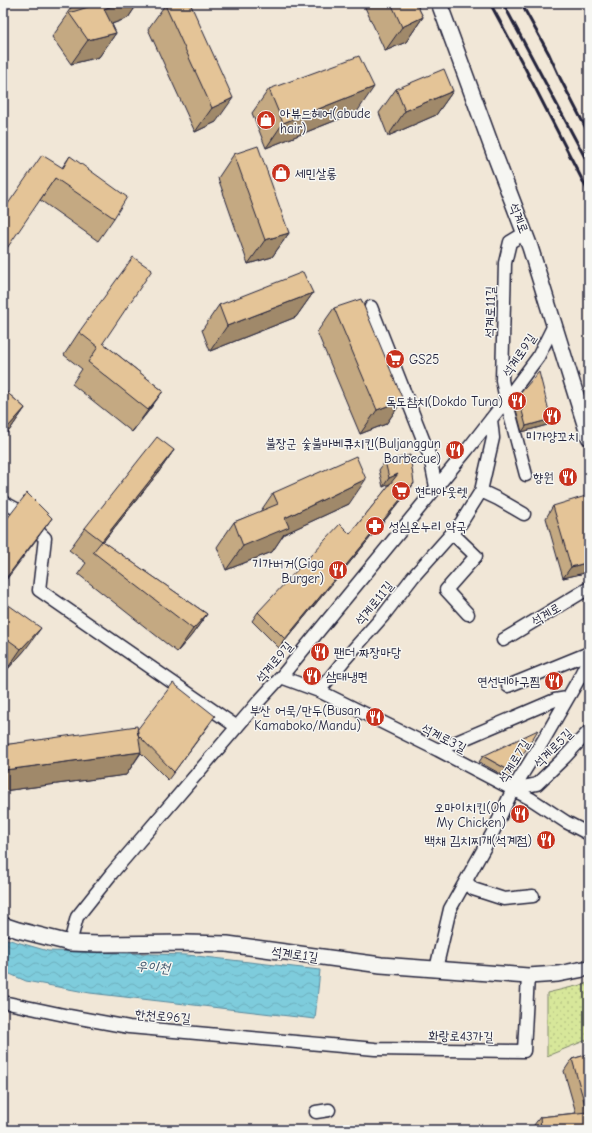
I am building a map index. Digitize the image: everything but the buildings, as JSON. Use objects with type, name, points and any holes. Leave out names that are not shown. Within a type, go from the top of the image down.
[{"type":"street","name":"석계로","points":[[439,3],[530,247],[589,437]]},
{"type":"street","name":"석계로11길","points":[[506,400],[502,380],[505,263],[510,242],[525,233]]},
{"type":"street","points":[[371,307],[430,457],[436,487]]},
{"type":"street","name":"석계로9길","points":[[70,943],[77,917],[117,868],[281,677],[491,419],[538,357],[554,325]]},
{"type":"street","points":[[506,400],[526,475]]},
{"type":"street","name":"석계로11길","points":[[319,691],[383,616],[413,577],[461,523],[482,491],[493,438],[491,419]]},
{"type":"street","points":[[482,491],[524,514]]},
{"type":"street","points":[[3,502],[18,510],[45,538],[39,590],[237,727]]},
{"type":"street","points":[[452,533],[476,556],[446,590],[468,614]]},
{"type":"street","name":"석계로","points":[[502,640],[589,588]]},
{"type":"street","points":[[508,686],[589,653]]},
{"type":"street","name":"석계로7길","points":[[436,970],[450,909],[492,834],[513,789],[589,658]]},
{"type":"street","name":"석계로3길","points":[[281,677],[319,691],[438,750],[531,799],[566,822],[589,834]]},
{"type":"street","points":[[438,750],[555,700],[567,698]]},
{"type":"street","name":"석계로5길","points":[[513,789],[537,784],[589,731]]},
{"type":"street","points":[[466,881],[473,889],[504,899],[533,896]]},
{"type":"street","name":"석계로1길","points":[[3,925],[70,943],[227,944],[381,965],[436,970],[528,976],[558,974],[589,968]]},
{"type":"street","name":"화랑로43가길","points":[[323,1044],[375,1049],[524,1051],[528,976]]},
{"type":"street","name":"한천로96길","points":[[3,1002],[68,1022],[323,1044]]},
{"type":"street","points":[[316,1112],[329,1110]]},
{"type":"green space","points":[[589,983],[589,1039],[547,1056],[547,993]]},
{"type":"water","name":"우이천","points":[[3,938],[48,951],[187,955],[320,970],[315,1019],[90,993],[26,981],[3,971]]},
{"type":"railway","points":[[490,3],[589,193]]},
{"type":"railway","points":[[503,3],[589,165]]},
{"type":"railway","points":[[521,3],[549,54],[589,134]]},
{"type":"place","name":"아뷰드헤어(abude hair)","points":[[266,120]]},
{"type":"place","name":"세민살롱","points":[[281,173]]},
{"type":"place","name":"GS25","points":[[395,359]]},
{"type":"place","name":"독도참치(Dokdo Tuna)","points":[[517,401]]},
{"type":"place","name":"미가양꼬치","points":[[552,416]]},
{"type":"place","name":"불장군 숯불바베큐치킨(Buljanggun Barbecue)","points":[[455,450]]},
{"type":"place","name":"향원","points":[[568,477]]},
{"type":"place","name":"현대아웃렛","points":[[401,491]]},
{"type":"place","name":"성심온누리 약국","points":[[375,526]]},
{"type":"place","name":"기가버거(Giga Burger)","points":[[338,570]]},
{"type":"place","name":"팬더 짜장마당","points":[[320,652]]},
{"type":"place","name":"삼대냉면","points":[[312,676]]},
{"type":"place","name":"연선네아구찜","points":[[554,681]]},
{"type":"place","name":"부산 어묵/만두(Busan Kamaboko/Mandu)","points":[[375,717]]},
{"type":"place","name":"오마이치킨(Oh My Chicken)","points":[[520,814]]},
{"type":"place","name":"백채 김치찌개(석계점)","points":[[546,840]]}]
